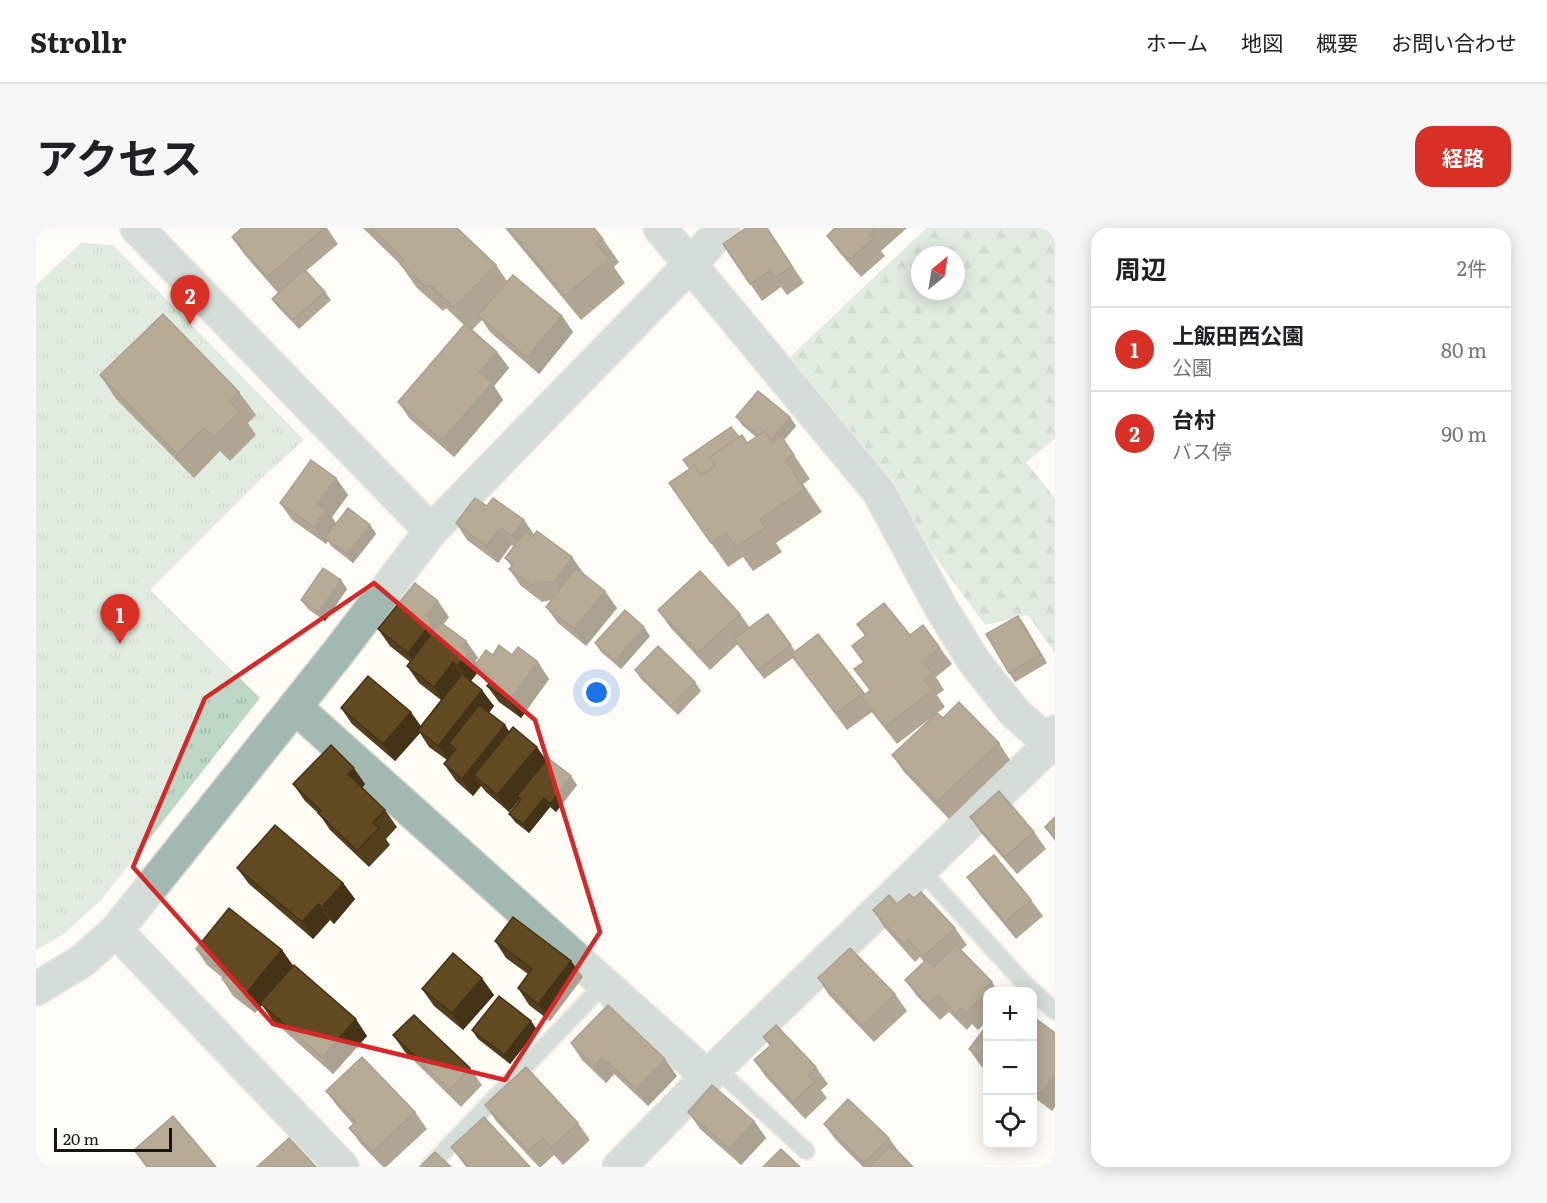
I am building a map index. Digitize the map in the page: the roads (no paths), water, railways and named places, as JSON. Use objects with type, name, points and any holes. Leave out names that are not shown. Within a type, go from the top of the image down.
[{"type":"street","points":[[137,228],[431,531]]},
{"type":"street","points":[[618,1167],[1053,740],[1015,713],[973,660],[940,606],[879,492],[660,228]]},
{"type":"street","points":[[36,989],[82,961],[116,931],[295,707],[431,531],[690,265],[723,228]]},
{"type":"street","points":[[295,707],[604,984],[712,1073]]},
{"type":"street","points":[[116,931],[342,1167]]},
{"type":"lane","points":[[921,870],[1025,984],[1055,1011]]},
{"type":"lane","points":[[429,1167],[604,984]]},
{"type":"lane","points":[[712,1073],[806,1151]]},
{"type":"place","name":"台村","points":[[190,325]]},
{"type":"place","name":"上飯田西公園","points":[[120,644]]}]
